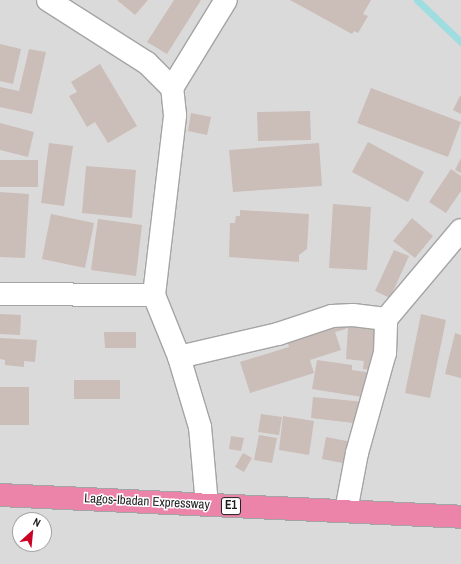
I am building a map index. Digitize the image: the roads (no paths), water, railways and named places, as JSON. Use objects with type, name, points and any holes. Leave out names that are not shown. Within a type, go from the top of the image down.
[{"type":"highway","name":"Lagos-Ibadan Expressway","points":[[0,495],[461,517]]},
{"type":"street","points":[[48,0],[147,63],[172,88]]},
{"type":"street","points":[[207,505],[200,427],[179,357],[154,295],[175,116],[172,88],[226,0]]},
{"type":"street","points":[[346,511],[357,453],[386,352],[386,319],[461,230]]},
{"type":"street","points":[[0,294],[154,295]]},
{"type":"street","points":[[179,357],[278,334],[332,316],[353,315],[386,319]]},
{"type":"waterway","points":[[417,0],[461,42]]}]
